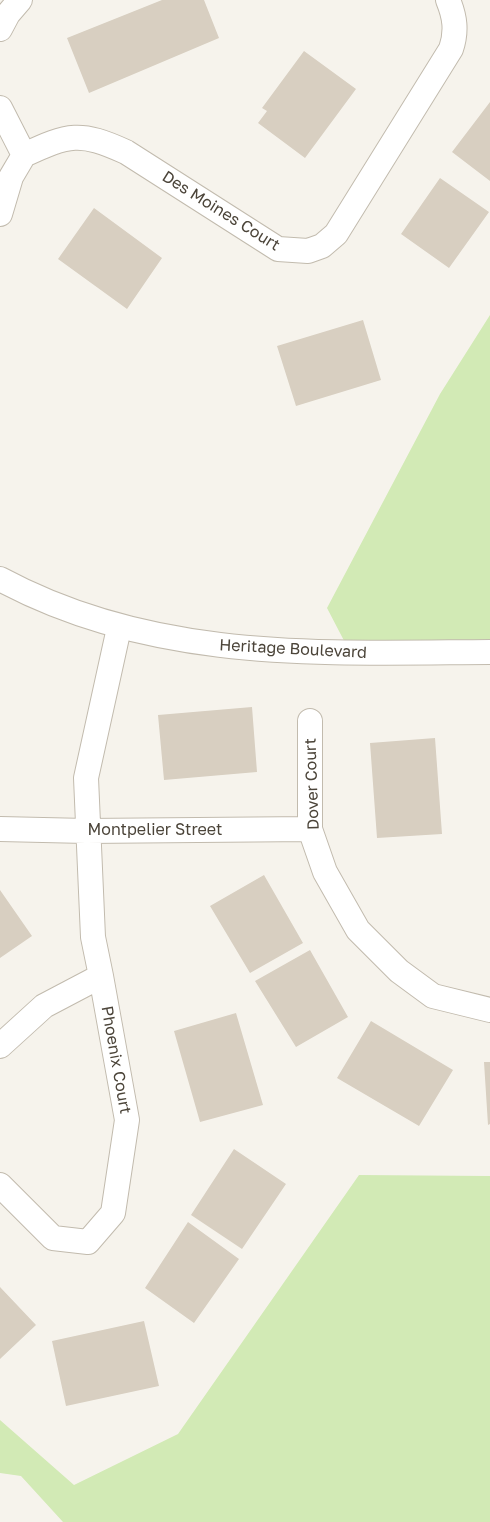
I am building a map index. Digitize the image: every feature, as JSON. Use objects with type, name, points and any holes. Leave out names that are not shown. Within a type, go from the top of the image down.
[{"type":"street","points":[[0,29],[8,14],[20,0]]},
{"type":"street","name":"Des Moines Court","points":[[24,155],[64,138],[79,136],[105,142],[126,152],[278,249],[308,251],[322,246],[336,234],[451,49],[455,36],[454,18],[448,0]]},
{"type":"street","points":[[0,108],[24,155],[11,177],[0,214]]},
{"type":"street","name":"Heritage Boulevard","points":[[0,579],[22,591],[119,628],[233,649],[490,652]]},
{"type":"street","name":"Phoenix Court","points":[[0,1185],[53,1238],[87,1242],[113,1213],[127,1120],[93,938],[86,831],[86,778],[119,628]]},
{"type":"street","name":"Dover Court","points":[[310,721],[310,829],[325,872],[358,930],[399,971],[433,996],[490,1010]]},
{"type":"street","name":"Montpelier Street","points":[[0,829],[86,831],[310,829]]},
{"type":"street","points":[[0,1046],[44,1006],[101,976]]},
{"type":"green space","points":[[490,315],[490,651],[352,656],[327,608],[440,394]]},
{"type":"green space","points":[[359,1175],[490,1176],[490,1522],[63,1522],[21,1476],[0,1473],[0,1420],[74,1485],[178,1434]]},
{"type":"building","points":[[162,0],[204,0],[219,38],[89,93],[67,38]]},
{"type":"building","points":[[304,51],[356,89],[305,158],[258,123],[267,111],[262,108]]},
{"type":"building","points":[[490,102],[490,181],[452,152]]},
{"type":"building","points":[[440,178],[489,212],[449,268],[401,234]]},
{"type":"building","points":[[94,208],[162,258],[127,309],[58,259]]},
{"type":"building","points":[[363,320],[381,380],[296,406],[277,346]]},
{"type":"building","points":[[252,707],[257,772],[164,780],[158,715]]},
{"type":"building","points":[[435,738],[442,834],[377,838],[370,743]]},
{"type":"building","points":[[264,875],[303,943],[250,973],[210,906]]},
{"type":"building","points":[[0,890],[32,936],[0,958]]},
{"type":"building","points":[[310,950],[348,1017],[296,1047],[255,981]]},
{"type":"building","points":[[236,1013],[263,1105],[200,1122],[174,1031]]},
{"type":"building","points":[[371,1021],[453,1070],[419,1126],[337,1078]]},
{"type":"building","points":[[484,1062],[490,1062],[490,1124],[488,1125]]},
{"type":"building","points":[[234,1149],[286,1184],[242,1249],[191,1215]]},
{"type":"building","points":[[188,1222],[239,1259],[194,1323],[145,1288]]},
{"type":"building","points":[[0,1287],[36,1325],[0,1359]]},
{"type":"building","points":[[144,1321],[159,1386],[66,1406],[52,1341]]}]
